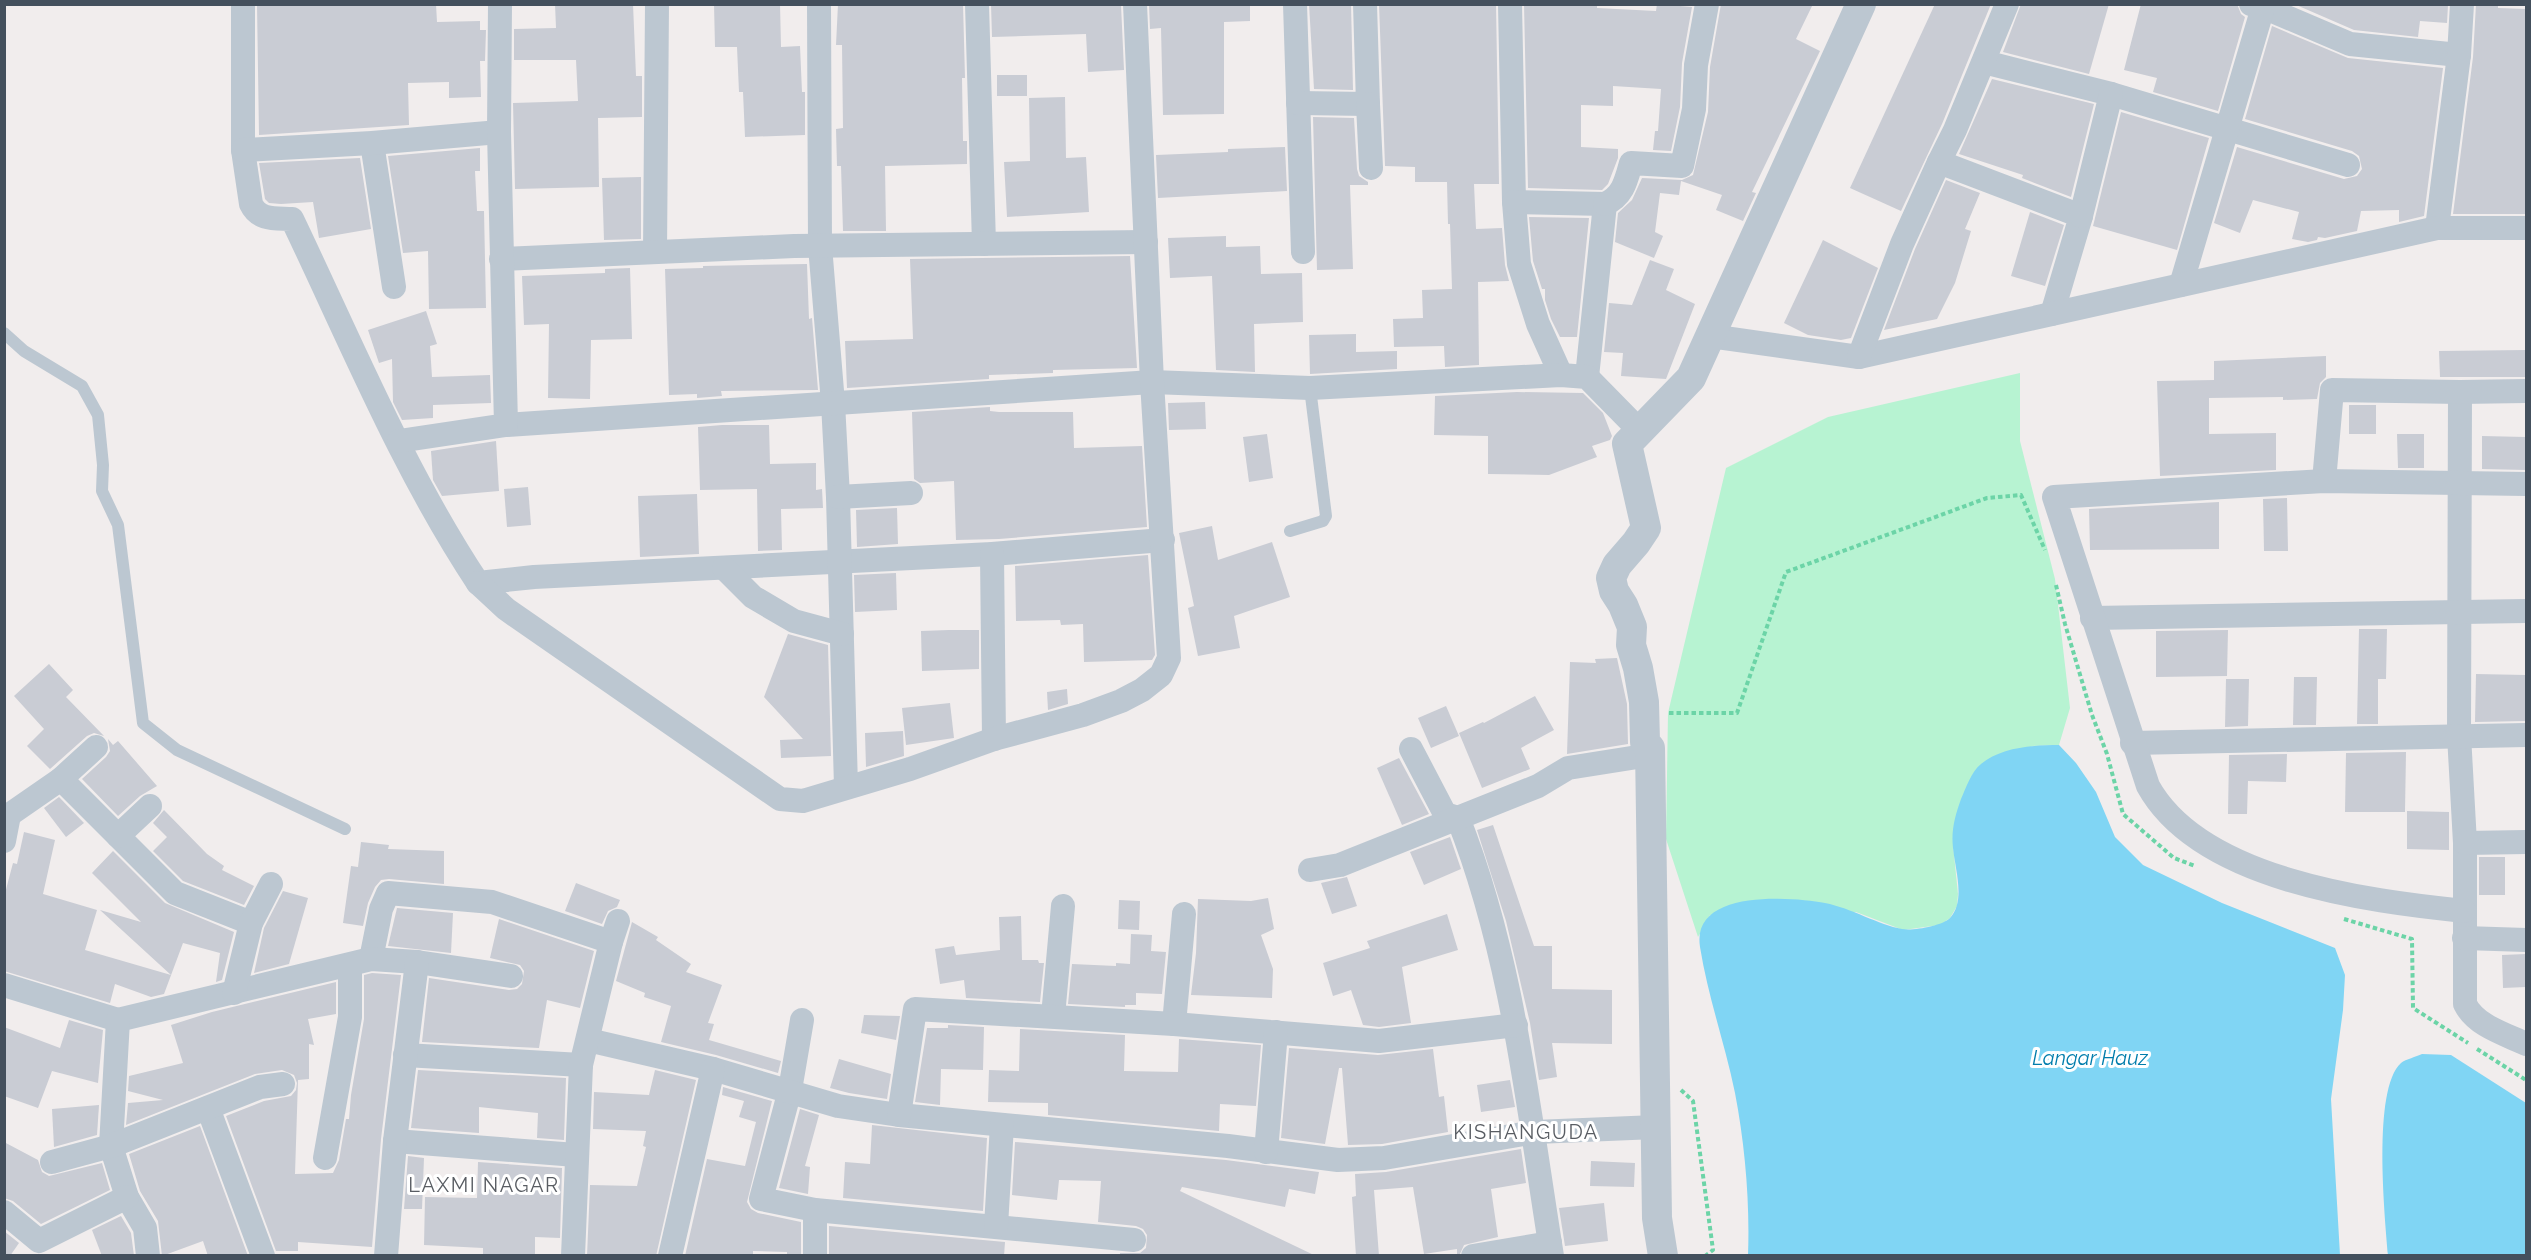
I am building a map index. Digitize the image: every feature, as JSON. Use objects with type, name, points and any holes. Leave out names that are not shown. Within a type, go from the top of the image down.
[{"type":"street","points":[[243,4],[243,150],[251,204],[255,212],[262,217],[292,219],[448,538],[478,582],[506,609],[780,799],[803,801],[910,769],[994,739],[1083,715],[1121,701],[1142,690],[1161,675],[1169,658],[1152,382],[1135,4]]},
{"type":"street","points":[[500,4],[499,132],[506,425]]},
{"type":"street","points":[[656,252],[657,4]]},
{"type":"street","points":[[819,4],[820,246],[838,497],[846,787]]},
{"type":"street","points":[[977,4],[984,244]]},
{"type":"street","points":[[1295,4],[1303,252]]},
{"type":"street","points":[[1365,4],[1371,168]]},
{"type":"street","points":[[1510,4],[1514,202],[1519,264],[1538,324],[1561,375]]},
{"type":"street","points":[[1514,202],[1605,204],[1616,199],[1623,188],[1631,163],[1682,166],[1694,109],[1696,65],[1707,4]]},
{"type":"street","points":[[1662,1256],[1657,1218],[1650,752],[1645,742],[1644,702],[1631,645],[1632,627],[1614,591],[1611,578],[1617,566],[1646,528],[1627,444],[1691,378],[1861,4]]},
{"type":"street","points":[[1859,357],[1902,244],[1955,130],[2007,4]]},
{"type":"street","points":[[2437,228],[2459,56],[2462,4]]},
{"type":"street","points":[[2181,285],[2227,129],[2259,5],[2350,44],[2459,56]]},
{"type":"street","points":[[1984,62],[2111,94],[2348,165]]},
{"type":"street","points":[[2052,314],[2081,216],[2111,94]]},
{"type":"street","points":[[1298,103],[1368,104]]},
{"type":"street","points":[[243,150],[372,143],[499,132]]},
{"type":"street","points":[[372,143],[394,287]]},
{"type":"street","points":[[1939,162],[2081,216]]},
{"type":"street","points":[[1587,376],[1605,204]]},
{"type":"street","points":[[1710,336],[1859,357],[2437,228],[2526,228]]},
{"type":"street","points":[[501,259],[820,246],[1146,242]]},
{"type":"street","points":[[399,441],[506,425],[1152,382],[1310,388],[1561,375],[1587,376],[1640,431]]},
{"type":"street","points":[[2324,481],[2332,390],[2526,391]]},
{"type":"street","points":[[2460,392],[2459,735],[2465,843],[2465,1004],[2468,1010],[2486,1026],[2526,1044]]},
{"type":"street","points":[[2464,911],[2398,905],[2315,888],[2263,873],[2210,845],[2175,822],[2152,794],[2132,743],[2054,498],[2324,481],[2526,484]]},
{"type":"street","points":[[838,497],[911,494]]},
{"type":"street","points":[[478,582],[534,577],[992,554],[1163,540]]},
{"type":"street","points":[[992,554],[994,739]]},
{"type":"street","points":[[724,568],[753,597],[794,621],[843,634]]},
{"type":"street","points":[[2092,618],[2526,611]]},
{"type":"street","points":[[2132,743],[2526,735]]},
{"type":"street","points":[[4,841],[7,815],[61,779],[96,747]]},
{"type":"street","points":[[1411,749],[1444,814],[1458,818]]},
{"type":"street","points":[[1310,870],[1340,864],[1458,818],[1538,786],[1568,768],[1650,752]]},
{"type":"street","points":[[61,779],[175,893],[250,923]]},
{"type":"street","points":[[118,836],[150,806]]},
{"type":"street","points":[[1458,818],[1478,868],[1516,1025],[1551,1249],[1473,1256]]},
{"type":"street","points":[[2465,843],[2526,842]]},
{"type":"street","points":[[234,993],[250,923],[271,884]]},
{"type":"street","points":[[325,1158],[360,962],[388,893],[492,902],[614,932],[581,1065],[573,1256]]},
{"type":"street","points":[[1053,1016],[1063,906]]},
{"type":"street","points":[[1174,1024],[1184,914]]},
{"type":"street","points":[[2464,938],[2526,940]]},
{"type":"street","points":[[4,985],[118,1020],[360,962],[417,962],[511,976]]},
{"type":"street","points":[[386,1256],[395,1141],[417,962]]},
{"type":"street","points":[[899,1115],[915,1009],[1174,1024],[1379,1041],[1516,1025]]},
{"type":"street","points":[[118,1020],[111,1146],[127,1197],[145,1228],[148,1256]]},
{"type":"street","points":[[802,1020],[790,1090],[761,1199],[815,1210],[1134,1240]]},
{"type":"street","points":[[1266,1152],[1276,1032]]},
{"type":"street","points":[[588,1040],[713,1069],[790,1090],[837,1106],[899,1115],[1228,1146],[1338,1160],[1384,1158],[1534,1132],[1656,1127]]},
{"type":"street","points":[[405,1055],[581,1065]]},
{"type":"street","points":[[670,1256],[713,1069]]},
{"type":"street","points":[[52,1162],[111,1146],[260,1087],[283,1084]]},
{"type":"street","points":[[208,1108],[263,1256]]},
{"type":"street","points":[[996,1226],[1002,1125]]},
{"type":"street","points":[[395,1141],[576,1155]]},
{"type":"street","points":[[4,1212],[39,1241],[127,1197]]},
{"type":"street","points":[[815,1210],[815,1256]]},
{"type":"lane","points":[[4,333],[24,351],[82,386],[98,415],[103,465],[102,491],[118,525],[143,723],[177,750],[345,829]]},
{"type":"lane","points":[[1290,531],[1323,521],[1326,516],[1310,388]]},
{"type":"path","points":[[1668,724],[1668,713],[1737,713],[1786,572],[1987,498],[2021,495],[2046,552]]},
{"type":"path","points":[[2055,579],[2065,624],[2092,715],[2107,754],[2123,814],[2174,858],[2196,866]]},
{"type":"path","points":[[2336,916],[2412,939],[2413,1008],[2526,1080]]},
{"type":"path","points":[[1678,1086],[1694,1101],[1713,1250],[1705,1256]]},
{"type":"green space","points":[[2020,373],[2020,441],[2055,579],[2070,708],[2059,745],[2032,746],[1953,845],[1957,906],[1950,918],[1940,925],[1903,930],[1856,912],[1710,915],[1698,937],[1666,839],[1668,713],[1726,468],[1828,417]]},
{"type":"water","name":"Langar Hauz","points":[[2059,745],[2076,763],[2096,792],[2115,837],[2143,865],[2222,903],[2335,948],[2345,975],[2343,1010],[2331,1099],[2340,1255],[1748,1255],[1747,1194],[1742,1133],[1731,1075],[1703,966],[1700,947],[1701,928],[1711,915],[1726,906],[1768,899],[1825,903],[1902,929],[1927,927],[1946,921],[1955,911],[1959,894],[1953,841],[1954,823],[1961,799],[1974,771],[1989,758],[1998,754],[2029,747]]},
{"type":"water","points":[[2422,1054],[2451,1055],[2526,1103],[2526,1255],[2388,1255],[2382,1154],[2386,1099],[2392,1077],[2401,1063]]},
{"type":"building","points":[[257,4],[436,4],[437,22],[480,21],[480,30],[486,30],[485,61],[480,61],[481,97],[449,98],[449,82],[408,83],[409,125],[259,135]]},
{"type":"building","points":[[555,4],[633,4],[636,76],[642,76],[642,117],[598,118],[599,187],[515,189],[513,103],[578,101],[576,60],[514,60],[514,29],[556,28]]},
{"type":"building","points":[[714,4],[780,4],[781,47],[800,46],[802,92],[805,92],[805,135],[745,137],[743,92],[739,92],[737,47],[715,47]]},
{"type":"building","points":[[838,4],[963,4],[965,78],[962,78],[963,141],[967,141],[967,164],[885,166],[886,231],[843,231],[841,166],[837,166],[836,129],[843,128],[842,45],[836,45]]},
{"type":"building","points":[[991,4],[1121,5],[1124,70],[1088,72],[1086,34],[992,37]]},
{"type":"building","points":[[1149,4],[1250,4],[1250,21],[1224,22],[1224,114],[1163,115],[1161,28],[1150,29]]},
{"type":"building","points":[[1309,4],[1351,4],[1353,90],[1314,89]]},
{"type":"building","points":[[1379,4],[1496,4],[1499,184],[1474,184],[1476,229],[1502,228],[1505,265],[1509,281],[1478,282],[1479,365],[1445,367],[1444,346],[1394,347],[1393,319],[1423,318],[1422,290],[1452,289],[1450,224],[1448,224],[1447,182],[1415,182],[1415,167],[1385,166]]},
{"type":"building","points":[[1524,4],[1597,4],[1597,8],[1656,11],[1657,4],[1692,7],[1682,63],[1680,107],[1671,151],[1653,150],[1655,131],[1658,131],[1661,89],[1613,86],[1613,106],[1581,105],[1581,147],[1618,149],[1618,158],[1608,184],[1602,190],[1528,188]]},
{"type":"building","points":[[1721,4],[1813,4],[1796,39],[1820,51],[1752,192],[1756,193],[1743,221],[1716,210],[1722,195],[1681,181],[1679,195],[1660,193],[1655,232],[1663,236],[1654,258],[1615,242],[1618,213],[1632,200],[1642,178],[1682,180],[1693,175],[1708,112],[1710,67]]},
{"type":"building","points":[[1935,4],[1991,4],[1942,124],[1901,211],[1850,188]]},
{"type":"building","points":[[2021,4],[2109,4],[2089,74],[2003,52]]},
{"type":"building","points":[[2141,4],[2237,4],[2241,14],[2245,17],[2218,111],[2153,92],[2157,78],[2124,70]]},
{"type":"building","points":[[2294,4],[2448,5],[2447,23],[2420,21],[2418,37],[2354,30]]},
{"type":"building","points":[[2476,4],[2498,4],[2498,8],[2526,9],[2525,214],[2453,214],[2473,57]]},
{"type":"building","points":[[2272,26],[2348,58],[2443,68],[2424,216],[2399,222],[2399,210],[2361,211],[2357,231],[2325,238],[2318,237],[2317,240],[2308,242],[2292,239],[2299,212],[2253,200],[2240,233],[2214,223],[2237,147],[2344,179],[2357,176],[2362,169],[2359,156],[2352,151],[2245,119]]},
{"type":"building","points":[[997,75],[1027,75],[1027,96],[997,96]]},
{"type":"building","points":[[1992,79],[2094,104],[2071,197],[2022,178],[2023,175],[1959,154]]},
{"type":"building","points":[[1065,97],[1066,158],[1086,157],[1089,212],[1007,217],[1004,162],[1030,161],[1029,98]]},
{"type":"building","points":[[2121,112],[2209,138],[2177,250],[2093,226]]},
{"type":"building","points":[[1313,117],[1354,118],[1357,169],[1359,176],[1368,182],[1368,185],[1350,185],[1353,269],[1317,270]]},
{"type":"building","points":[[1285,147],[1287,191],[1158,198],[1156,155]]},
{"type":"building","points":[[480,148],[480,171],[475,171],[477,211],[484,211],[486,308],[429,309],[428,251],[403,253],[388,156]]},
{"type":"building","points":[[360,158],[371,229],[319,238],[313,202],[281,204],[269,203],[265,199],[259,163]]},
{"type":"building","points":[[641,177],[641,239],[604,240],[602,178]]},
{"type":"building","points":[[1946,180],[1980,193],[1965,229],[1971,231],[1955,283],[1937,319],[1884,330],[1915,249]]},
{"type":"building","points":[[2030,212],[2064,225],[2045,286],[2011,276]]},
{"type":"building","points":[[1529,217],[1589,218],[1577,337],[1560,337],[1551,319],[1545,300],[1545,289],[1542,289],[1533,261]]},
{"type":"building","points":[[1226,236],[1226,247],[1260,246],[1261,274],[1302,273],[1303,322],[1254,324],[1255,372],[1216,370],[1212,276],[1170,278],[1168,238]]},
{"type":"building","points":[[1823,240],[1878,268],[1851,338],[1841,340],[1808,335],[1784,323]]},
{"type":"building","points":[[1130,256],[1137,368],[1053,370],[1053,373],[989,375],[989,379],[847,388],[845,341],[913,339],[910,259]]},
{"type":"building","points":[[1650,260],[1674,269],[1666,290],[1695,304],[1666,379],[1621,376],[1623,353],[1604,352],[1609,303],[1632,305]]},
{"type":"building","points":[[807,264],[809,319],[812,318],[818,390],[721,391],[722,396],[697,398],[697,394],[669,395],[665,269]]},
{"type":"building","points":[[630,268],[632,339],[591,340],[590,399],[548,398],[549,324],[524,325],[522,276],[605,273],[605,269]]},
{"type":"building","points":[[426,311],[437,344],[430,346],[432,377],[490,375],[491,403],[433,405],[433,418],[402,420],[393,402],[392,359],[379,363],[368,330]]},
{"type":"building","points":[[1356,334],[1356,352],[1397,351],[1397,369],[1310,374],[1309,335]]},
{"type":"building","points":[[2526,350],[2526,377],[2440,377],[2439,351]]},
{"type":"building","points":[[2326,356],[2326,377],[2320,383],[2317,399],[2209,398],[2209,434],[2276,433],[2276,470],[2160,476],[2157,381],[2214,380],[2214,361]]},
{"type":"building","points":[[1517,392],[1583,393],[1603,413],[1612,436],[1610,440],[1592,446],[1597,457],[1549,475],[1488,474],[1488,436],[1434,435],[1435,396]]},
{"type":"building","points":[[1205,402],[1206,429],[1169,430],[1168,403]]},
{"type":"building","points":[[2349,405],[2376,405],[2376,434],[2349,434]]},
{"type":"building","points":[[990,407],[990,411],[999,412],[1073,412],[1074,448],[1142,446],[1147,527],[999,539],[956,540],[954,481],[920,483],[914,479],[912,412]]},
{"type":"building","points":[[769,425],[770,464],[816,463],[816,490],[822,489],[823,508],[781,509],[782,550],[758,551],[757,489],[700,490],[698,427]]},
{"type":"building","points":[[1267,434],[1273,478],[1249,482],[1243,437]]},
{"type":"building","points":[[2397,434],[2424,434],[2424,468],[2398,468]]},
{"type":"building","points":[[2482,436],[2526,437],[2526,470],[2482,469]]},
{"type":"building","points":[[496,441],[499,491],[442,496],[433,480],[431,451]]},
{"type":"building","points":[[528,487],[531,525],[507,527],[504,489]]},
{"type":"building","points":[[697,494],[699,554],[640,557],[638,496]]},
{"type":"building","points":[[2287,498],[2288,551],[2264,551],[2263,499]]},
{"type":"building","points":[[2219,502],[2219,549],[2090,550],[2089,509]]},
{"type":"building","points":[[897,508],[898,544],[857,547],[856,510]]},
{"type":"building","points":[[1212,526],[1218,560],[1272,542],[1290,597],[1234,616],[1240,648],[1198,656],[1188,608],[1194,606],[1179,533]]},
{"type":"building","points":[[1148,555],[1155,655],[1152,660],[1084,662],[1083,624],[1061,625],[1060,620],[1016,621],[1015,566]]},
{"type":"building","points":[[896,573],[897,610],[855,612],[854,575]]},
{"type":"building","points":[[2359,629],[2387,629],[2386,679],[2378,679],[2378,724],[2357,724]]},
{"type":"building","points":[[979,630],[979,669],[922,671],[921,631]]},
{"type":"building","points":[[2228,630],[2227,676],[2156,677],[2156,631]]},
{"type":"building","points":[[788,634],[828,645],[831,756],[781,758],[780,740],[803,739],[764,697]]},
{"type":"building","points":[[1617,658],[1627,704],[1628,744],[1567,754],[1570,662],[1596,663],[1595,659]]},
{"type":"building","points":[[49,664],[73,690],[66,697],[104,736],[94,733],[87,736],[50,769],[27,746],[44,729],[14,696]]},
{"type":"building","points":[[2476,674],[2526,675],[2526,721],[2475,722]]},
{"type":"building","points":[[2294,677],[2317,677],[2316,725],[2293,725]]},
{"type":"building","points":[[2226,679],[2249,679],[2248,726],[2225,727]]},
{"type":"building","points":[[1067,689],[1068,704],[1048,710],[1047,692]]},
{"type":"building","points":[[1535,696],[1554,730],[1521,748],[1530,769],[1482,788],[1459,733],[1484,723]]},
{"type":"building","points":[[950,703],[954,738],[906,745],[902,708]]},
{"type":"building","points":[[1446,706],[1459,736],[1431,748],[1418,718]]},
{"type":"building","points":[[903,731],[904,756],[866,767],[865,733]]},
{"type":"building","points":[[108,739],[113,745],[118,741],[157,786],[140,796],[118,816],[82,779],[110,751]]},
{"type":"building","points":[[2406,752],[2405,812],[2345,812],[2346,753]]},
{"type":"building","points":[[2287,754],[2286,782],[2248,781],[2247,814],[2228,814],[2229,755]]},
{"type":"building","points":[[1399,758],[1429,814],[1402,825],[1377,768]]},
{"type":"building","points":[[59,797],[84,823],[66,837],[44,808]]},
{"type":"building","points":[[164,810],[207,854],[224,866],[222,870],[254,886],[244,905],[183,881],[153,851],[167,837],[153,823]]},
{"type":"building","points":[[2407,811],[2449,812],[2449,850],[2407,849]]},
{"type":"building","points":[[1493,825],[1534,946],[1552,946],[1552,989],[1612,990],[1612,1044],[1552,1043],[1557,1077],[1539,1080],[1530,1023],[1506,921],[1477,830]]},
{"type":"building","points":[[24,832],[55,840],[43,894],[97,910],[85,950],[171,975],[100,910],[141,922],[92,873],[113,851],[165,903],[234,932],[222,980],[216,982],[220,953],[183,943],[164,994],[151,997],[115,984],[110,1003],[4,971],[4,897],[13,863],[17,864]]},
{"type":"building","points":[[1450,837],[1461,869],[1424,885],[1410,852]]},
{"type":"building","points":[[361,842],[389,845],[388,849],[444,851],[444,884],[381,880],[368,903],[363,926],[343,923],[351,866],[358,867]]},
{"type":"building","points":[[2479,857],[2505,857],[2505,895],[2479,895]]},
{"type":"building","points":[[1347,877],[1357,906],[1332,914],[1321,883]]},
{"type":"building","points":[[576,883],[620,900],[617,907],[608,911],[602,924],[565,911]]},
{"type":"building","points":[[283,891],[308,898],[289,964],[254,973],[264,928]]},
{"type":"building","points":[[1268,898],[1274,929],[1261,935],[1273,969],[1272,998],[1191,995],[1196,953],[1198,899],[1251,901]]},
{"type":"building","points":[[1119,900],[1140,901],[1139,930],[1118,929]]},
{"type":"building","points":[[397,908],[453,913],[451,953],[388,946]]},
{"type":"building","points":[[1447,914],[1458,950],[1402,967],[1411,1023],[1379,1027],[1363,1025],[1351,990],[1333,996],[1323,963],[1370,948],[1367,941]]},
{"type":"building","points":[[1021,916],[1022,960],[1038,960],[1039,963],[1044,963],[1040,1002],[966,998],[964,980],[940,984],[935,949],[954,946],[956,955],[1000,950],[999,917]]},
{"type":"building","points":[[499,919],[594,951],[580,1008],[547,1000],[539,1048],[422,1042],[429,978],[509,990],[517,989],[522,984],[524,971],[520,965],[490,958]]},
{"type":"building","points":[[632,922],[658,937],[656,940],[691,964],[686,972],[722,985],[708,1023],[714,1024],[709,1040],[781,1061],[778,1073],[661,1042],[671,1006],[644,997],[645,993],[616,981]]},
{"type":"building","points":[[1131,934],[1152,935],[1151,951],[1166,952],[1162,994],[1136,993],[1136,1005],[1125,1005],[1125,1007],[1068,1004],[1072,964],[1116,966],[1116,963],[1130,964]]},
{"type":"building","points":[[2526,954],[2526,987],[2503,988],[2502,955]]},
{"type":"building","points":[[372,973],[401,975],[381,1139],[372,1247],[298,1242],[298,1251],[276,1251],[226,1116],[264,1101],[291,1096],[296,1090],[297,1083],[294,1075],[282,1070],[255,1074],[126,1125],[128,1103],[163,1100],[128,1091],[129,1076],[183,1063],[171,1025],[212,1012],[336,982],[336,1014],[308,1019],[314,1045],[309,1044],[309,1079],[298,1080],[295,1174],[333,1173],[339,1160],[346,1119],[349,1119],[364,1019],[364,975]]},
{"type":"building","points":[[864,1015],[900,1016],[896,1040],[861,1033]]},
{"type":"building","points":[[69,1020],[103,1030],[98,1083],[52,1071],[38,1108],[4,1096],[4,1027],[60,1048]]},
{"type":"building","points":[[948,1025],[984,1027],[983,1070],[941,1069],[940,1105],[915,1102],[927,1028],[948,1028]]},
{"type":"building","points":[[1020,1029],[1125,1035],[1124,1071],[1178,1072],[1179,1039],[1261,1045],[1256,1106],[1220,1104],[1219,1131],[1048,1115],[1048,1103],[988,1102],[989,1070],[1019,1071]]},
{"type":"building","points":[[1289,1048],[1378,1055],[1433,1049],[1439,1097],[1444,1096],[1448,1132],[1382,1144],[1348,1145],[1342,1068],[1339,1068],[1325,1144],[1281,1138]]},
{"type":"building","points":[[839,1059],[891,1074],[887,1099],[830,1088]]},
{"type":"building","points":[[418,1070],[566,1078],[564,1140],[537,1138],[538,1113],[479,1107],[479,1133],[411,1128]]},
{"type":"building","points":[[655,1070],[696,1080],[656,1256],[587,1256],[590,1185],[637,1186],[646,1147],[643,1146],[646,1131],[593,1129],[594,1092],[649,1095]]},
{"type":"building","points":[[1510,1080],[1515,1107],[1481,1112],[1477,1085]]},
{"type":"building","points":[[723,1087],[772,1101],[747,1202],[751,1209],[758,1213],[801,1222],[801,1256],[787,1256],[787,1252],[753,1251],[753,1256],[685,1256],[707,1159],[745,1166],[756,1122],[739,1117],[744,1101],[722,1095]]},
{"type":"building","points":[[99,1105],[97,1135],[54,1147],[52,1109]]},
{"type":"building","points":[[800,1109],[819,1115],[805,1166],[810,1167],[808,1194],[779,1188]]},
{"type":"building","points":[[872,1125],[987,1138],[983,1211],[843,1198],[845,1162],[870,1164]]},
{"type":"building","points":[[200,1126],[248,1256],[208,1256],[203,1241],[162,1256],[158,1221],[140,1191],[129,1154]]},
{"type":"building","points":[[4,1142],[38,1160],[42,1172],[49,1176],[102,1163],[110,1190],[41,1224],[13,1201],[4,1198]]},
{"type":"building","points":[[1015,1142],[1226,1160],[1319,1172],[1315,1194],[1289,1189],[1285,1207],[1182,1187],[1180,1191],[1316,1256],[1120,1256],[1120,1253],[1140,1253],[1146,1248],[1147,1235],[1143,1229],[1136,1226],[1098,1222],[1101,1181],[1059,1180],[1057,1200],[1012,1195]]},
{"type":"building","points":[[1521,1149],[1526,1183],[1491,1189],[1498,1237],[1464,1245],[1459,1256],[1457,1256],[1457,1249],[1424,1254],[1413,1187],[1374,1190],[1379,1256],[1356,1256],[1352,1197],[1356,1196],[1355,1174],[1386,1172]]},
{"type":"building","points":[[408,1156],[424,1158],[422,1209],[404,1209]]},
{"type":"building","points":[[1591,1161],[1635,1163],[1634,1187],[1590,1186]]},
{"type":"building","points":[[478,1162],[562,1168],[560,1238],[535,1237],[535,1256],[483,1256],[483,1248],[424,1245],[425,1197],[477,1198]]},
{"type":"building","points":[[1604,1203],[1608,1241],[1565,1246],[1559,1208]]},
{"type":"building","points":[[121,1216],[131,1233],[134,1256],[102,1256],[92,1230]]},
{"type":"building","points":[[829,1226],[1005,1242],[1004,1256],[829,1256]]},
{"type":"building","points":[[4,1231],[19,1243],[10,1256],[4,1256]]},
{"type":"district","name":"KISHANGUDA","points":[[1526,1132]]},
{"type":"district","name":"LAXMI NAGAR","points":[[484,1185]]}]
